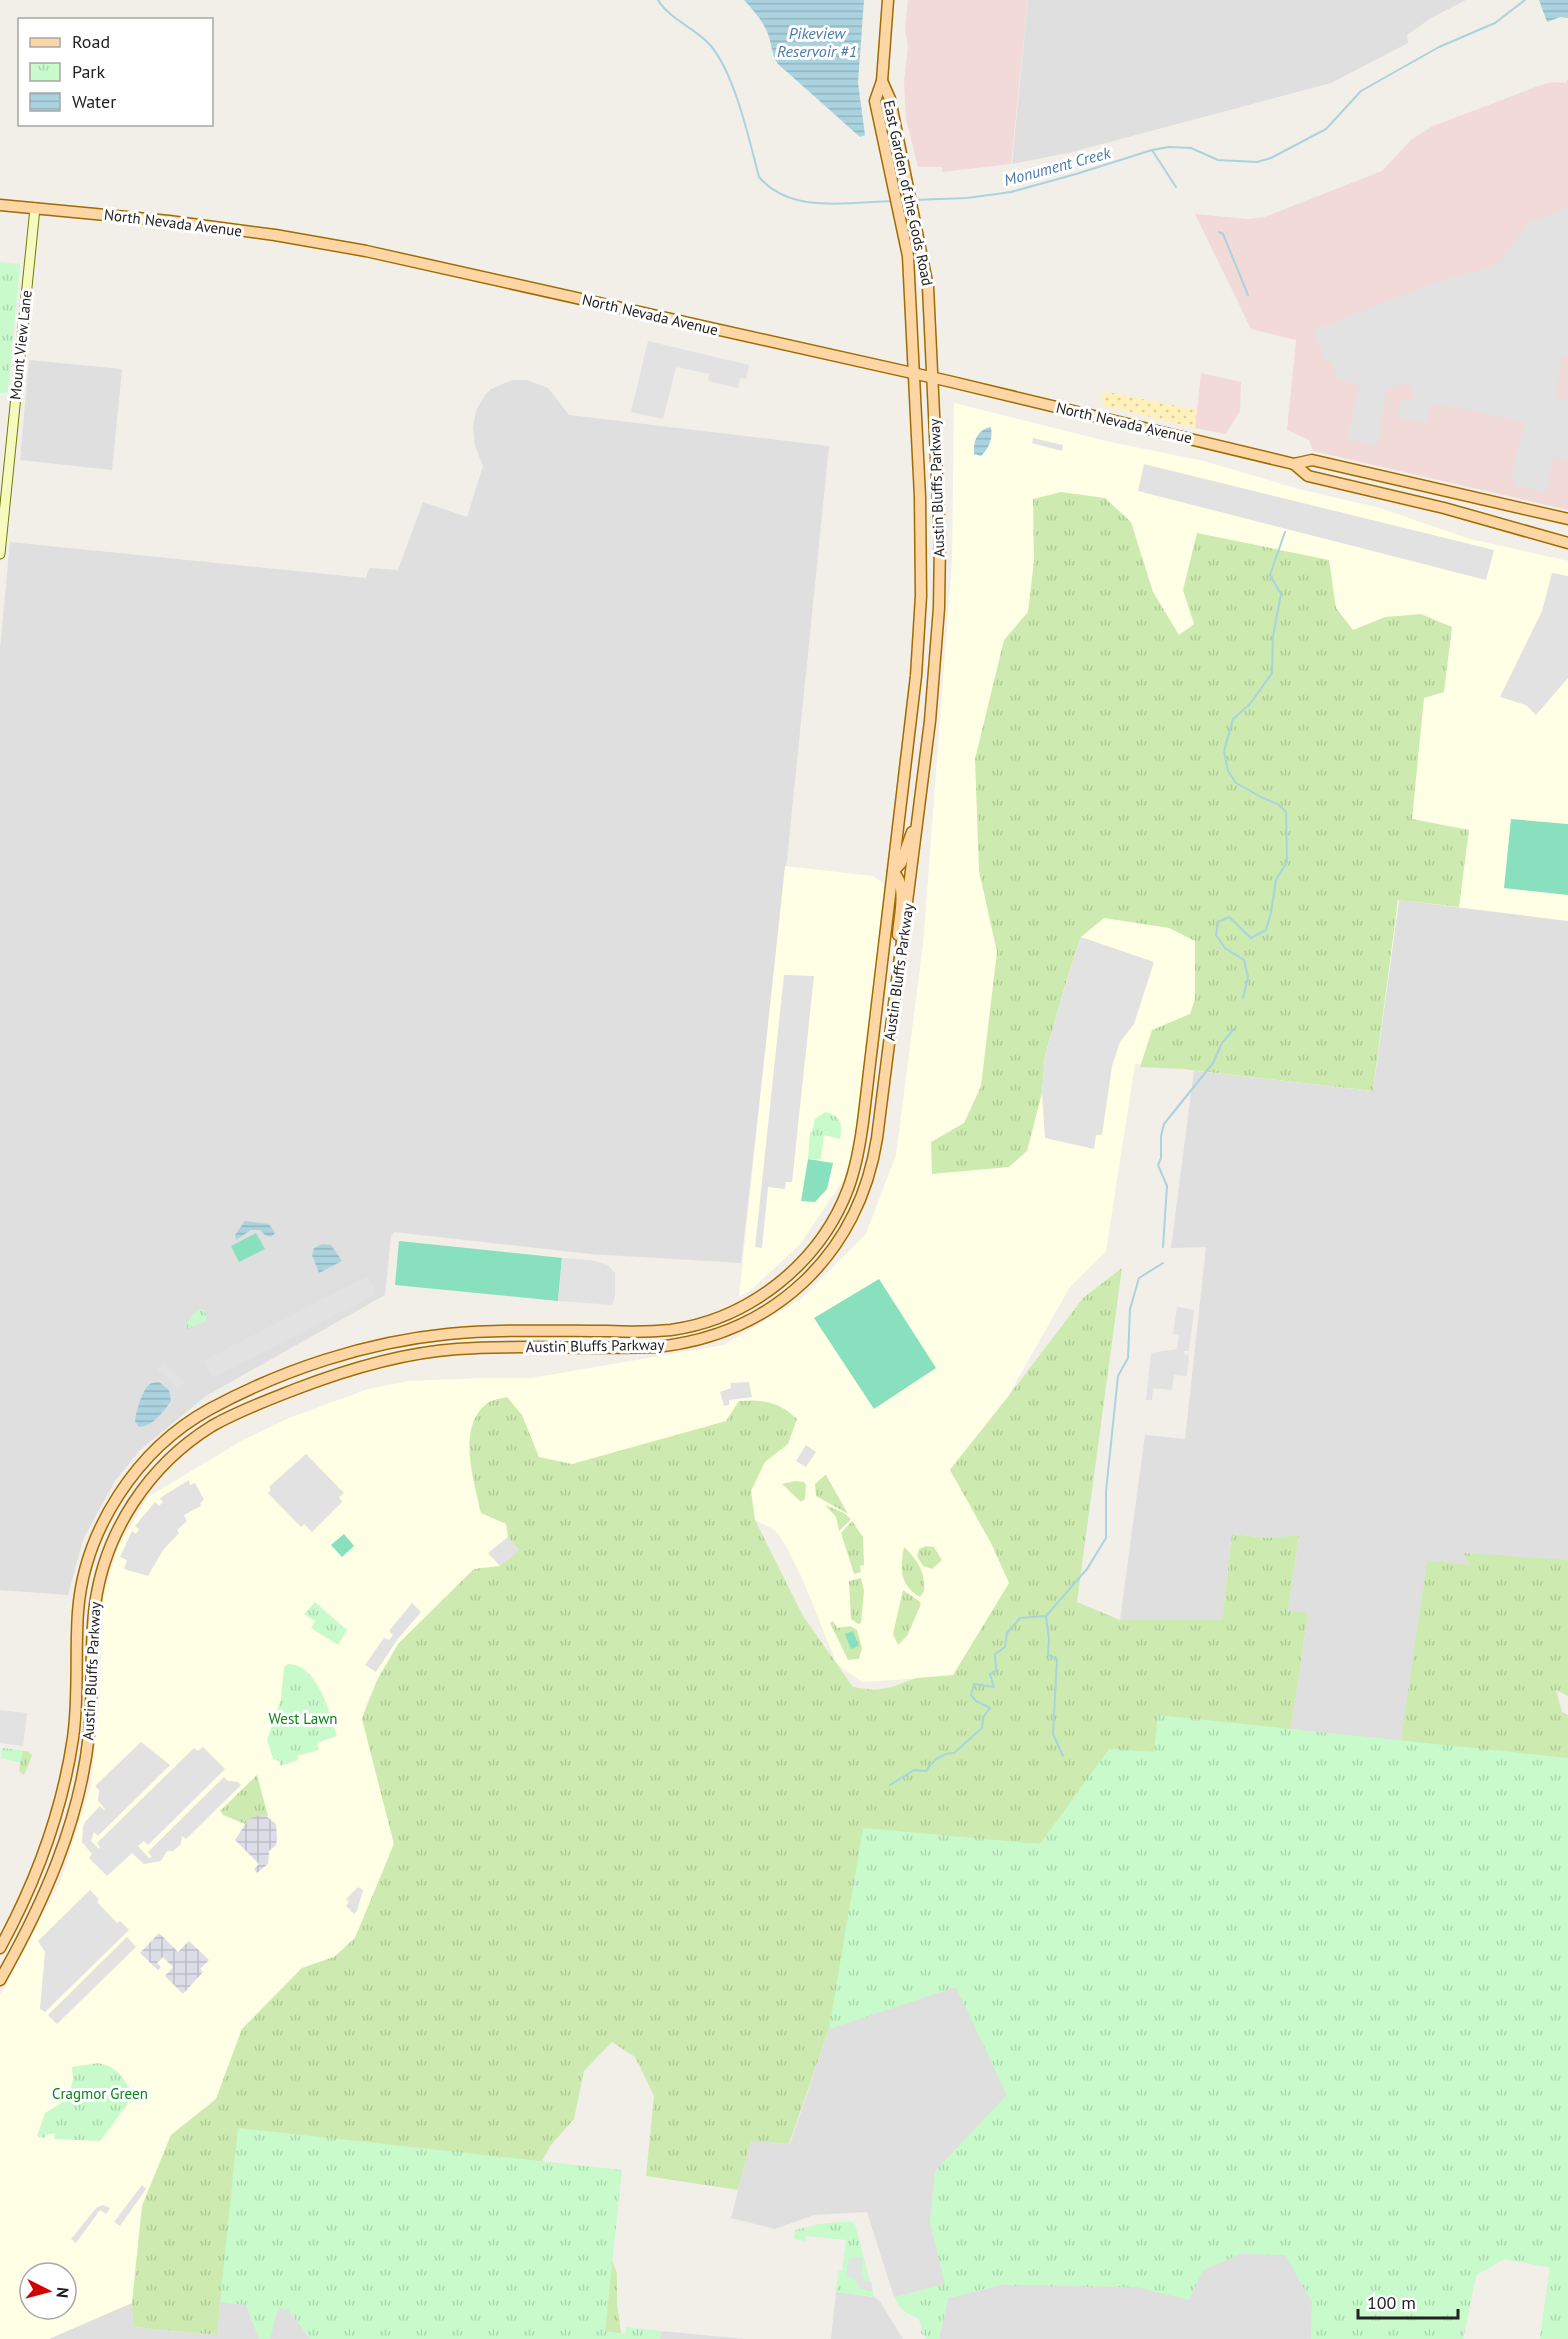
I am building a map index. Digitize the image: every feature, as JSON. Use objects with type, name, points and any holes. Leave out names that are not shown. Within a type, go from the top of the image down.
[{"type":"main road","name":"East Garden of the Gods Road","points":[[888,0],[882,81],[875,101],[903,226],[909,264],[913,374]]},
{"type":"main road","name":"East Garden of the Gods Road","points":[[882,81],[890,99],[927,277],[933,378]]},
{"type":"main road","name":"North Nevada Avenue","points":[[0,205],[169,221],[334,245],[933,378],[1294,464],[1312,460],[1568,519]]},
{"type":"main road","name":"Austin Bluffs Parkway","points":[[0,1948],[37,1871],[57,1813],[75,1724],[78,1610],[86,1571],[105,1518],[136,1472],[171,1436],[209,1410],[295,1372],[342,1355],[397,1341],[453,1334],[643,1332],[673,1329],[708,1321],[755,1299],[800,1265],[821,1240],[836,1215],[854,1169],[864,1114],[920,637],[921,544],[913,374]]},
{"type":"main road","name":"Austin Bluffs Parkway","points":[[0,1980],[43,1898],[74,1814],[89,1737],[94,1606],[101,1575],[120,1525],[154,1474],[181,1449],[216,1424],[292,1391],[364,1365],[415,1354],[473,1348],[675,1345],[720,1333],[766,1312],[798,1287],[823,1262],[842,1236],[860,1202],[874,1155],[936,664],[940,541],[933,378]]},
{"type":"main road","name":"North Nevada Avenue","points":[[1294,464],[1308,476],[1444,508],[1568,543]]},
{"type":"main road","points":[[898,975],[900,884],[897,875],[893,872],[904,858],[920,803]]},
{"type":"street","name":"Mount View Lane","points":[[0,555],[34,208]]},
{"type":"shaded area","points":[[908,0],[1028,0],[1011,164],[942,172],[942,167],[918,167],[906,119],[904,82],[908,46],[905,29]]},
{"type":"shaded area","points":[[1028,0],[1466,0],[1431,18],[1407,35],[1408,43],[1331,83],[1072,152],[1012,164]]},
{"type":"shaded area","points":[[1568,79],[1568,510],[1313,451],[1309,440],[1287,430],[1296,340],[1251,329],[1195,214],[1248,219],[1264,217],[1382,171],[1411,140],[1433,126],[1541,85],[1552,82],[1565,83]]},
{"type":"shaded area","points":[[1568,207],[1568,356],[1562,356],[1556,398],[1568,401],[1568,460],[1553,457],[1547,493],[1515,485],[1516,480],[1511,479],[1525,422],[1446,405],[1431,405],[1427,423],[1397,417],[1401,399],[1413,401],[1414,395],[1408,383],[1387,388],[1378,446],[1347,439],[1359,386],[1337,379],[1331,361],[1326,363],[1313,330],[1436,282],[1490,268],[1501,259],[1527,224]]},
{"type":"shaded area","points":[[648,341],[749,365],[746,379],[740,378],[738,388],[708,381],[709,374],[676,367],[663,419],[631,412]]},
{"type":"shaded area","points":[[29,360],[122,369],[112,470],[20,460]]},
{"type":"shaded area","points":[[1201,373],[1241,382],[1240,411],[1226,434],[1195,428]]},
{"type":"shaded area","points":[[512,380],[527,380],[548,388],[569,415],[829,446],[788,850],[741,1263],[590,1254],[394,1232],[391,1236],[385,1295],[206,1396],[140,1450],[115,1481],[83,1540],[68,1595],[0,1590],[0,649],[10,542],[366,578],[369,568],[398,570],[423,502],[467,517],[483,466],[475,446],[473,428],[476,411],[491,389]]},
{"type":"shaded area","points":[[954,403],[1110,442],[1204,461],[1299,489],[1380,508],[1470,539],[1568,561],[1568,921],[1399,900],[1373,1091],[1135,1064],[1106,1251],[1070,1287],[1007,1398],[950,1469],[991,1543],[1009,1583],[975,1652],[953,1676],[862,1682],[837,1664],[802,1578],[776,1531],[745,1514],[508,1537],[500,1566],[474,1569],[398,1644],[367,1702],[362,1719],[394,1844],[355,1938],[334,1957],[302,1968],[242,2029],[216,2099],[171,2135],[142,2206],[132,2303],[49,2339],[0,2339],[0,1996],[61,1880],[91,1785],[99,1703],[104,1595],[118,1547],[148,1497],[243,1440],[289,1418],[368,1389],[408,1381],[531,1378],[724,1345],[802,1298],[866,1234],[896,1155],[923,945],[952,561]]},
{"type":"shaded area","points":[[1033,438],[1063,445],[1062,451],[1032,443]]},
{"type":"shaded area","points":[[1144,464],[1494,550],[1486,580],[1138,491]]},
{"type":"shaded area","points":[[1552,573],[1568,576],[1568,678],[1536,715],[1526,705],[1500,697],[1542,611]]},
{"type":"shaded area","points":[[785,866],[873,876],[884,884],[864,1093],[854,1150],[844,1179],[800,1244],[751,1290],[739,1297]]},
{"type":"shaded area","points":[[1399,899],[1568,921],[1568,1570],[1451,1564],[1427,1560],[1402,1741],[1291,1729],[1308,1614],[1288,1611],[1299,1536],[1268,1538],[1232,1534],[1222,1620],[1120,1620],[1145,1435],[1185,1439],[1206,1247],[1171,1248],[1194,1070]]},
{"type":"shaded area","points":[[1081,937],[1154,962],[1134,1024],[1120,1042],[1112,1066],[1102,1135],[1096,1135],[1094,1149],[1045,1138],[1042,1093],[1045,1056]]},
{"type":"shaded area","points":[[784,975],[814,976],[792,1182],[786,1182],[785,1189],[768,1187],[762,1248],[755,1247]]},
{"type":"shaded area","points":[[562,1258],[591,1260],[608,1265],[615,1273],[615,1296],[612,1305],[558,1301]]},
{"type":"shaded area","points":[[368,1276],[377,1294],[212,1378],[203,1361]]},
{"type":"shaded area","points":[[1177,1307],[1194,1310],[1189,1351],[1184,1351],[1184,1354],[1189,1355],[1187,1376],[1174,1375],[1172,1390],[1153,1388],[1152,1400],[1146,1400],[1151,1353],[1177,1349],[1179,1335],[1173,1334]]},
{"type":"shaded area","points":[[163,1363],[184,1382],[178,1389],[157,1370]]},
{"type":"shaded area","points":[[749,1382],[752,1397],[729,1400],[729,1405],[724,1406],[720,1392],[731,1388],[730,1383]]},
{"type":"shaded area","points":[[806,1445],[816,1452],[806,1467],[796,1461]]},
{"type":"shaded area","points":[[306,1454],[344,1493],[339,1497],[342,1502],[312,1532],[304,1524],[301,1527],[268,1493],[271,1490],[269,1487]]},
{"type":"shaded area","points":[[189,1480],[190,1485],[195,1483],[204,1500],[200,1503],[201,1506],[184,1515],[187,1521],[177,1530],[179,1533],[163,1550],[148,1576],[124,1569],[127,1560],[120,1557],[132,1531],[136,1534],[139,1529],[135,1526],[155,1502],[159,1506],[163,1502],[160,1498]]},
{"type":"shaded area","points":[[508,1537],[519,1550],[500,1566],[488,1553]]},
{"type":"shaded area","points":[[412,1603],[421,1612],[397,1640],[376,1672],[365,1665],[384,1638],[389,1640],[393,1635],[389,1631]]},
{"type":"shaded area","points":[[0,1710],[27,1713],[23,1746],[0,1743]]},
{"type":"shaded area","points":[[141,1742],[170,1765],[98,1836],[94,1832],[91,1841],[99,1849],[97,1843],[194,1748],[198,1751],[203,1747],[225,1769],[148,1845],[144,1841],[138,1846],[149,1858],[152,1857],[148,1852],[224,1777],[228,1781],[238,1782],[241,1785],[186,1839],[182,1836],[181,1844],[173,1851],[167,1851],[161,1861],[144,1864],[132,1853],[107,1876],[89,1858],[92,1854],[82,1842],[83,1827],[100,1806],[105,1809],[98,1801],[99,1790],[95,1786]]},
{"type":"shaded area","points":[[265,1815],[276,1824],[277,1839],[276,1845],[269,1851],[268,1864],[257,1873],[254,1869],[259,1864],[235,1840],[248,1820]]},
{"type":"shaded area","points":[[358,1887],[363,1890],[354,1914],[346,1906],[349,1902],[346,1899]]},
{"type":"shaded area","points":[[90,1890],[99,1899],[97,1902],[117,1923],[120,1921],[129,1930],[45,2012],[40,2009],[45,1952],[38,1941]]},
{"type":"shaded area","points":[[159,1933],[178,1952],[189,1941],[209,1960],[200,1969],[203,1972],[183,1994],[165,1976],[173,1967],[163,1957],[157,1963],[161,1967],[158,1970],[140,1953]]},
{"type":"shaded area","points":[[127,1937],[136,1947],[57,2024],[48,2015]]},
{"type":"shaded area","points":[[956,1987],[1007,2095],[935,2171],[930,2223],[945,2285],[894,2297],[867,2212],[814,2215],[775,2229],[731,2218],[751,2140],[790,2144],[829,2029]]},
{"type":"shaded area","points":[[142,2185],[146,2189],[120,2226],[114,2222]]},
{"type":"shaded area","points":[[103,2205],[110,2208],[106,2214],[100,2210],[76,2243],[71,2239],[97,2207]]},
{"type":"shaded area","points":[[1239,2253],[1286,2255],[1312,2302],[1311,2339],[939,2339],[948,2298],[1001,2285],[1137,2287],[1189,2300],[1203,2270]]},
{"type":"shaded area","points":[[862,2258],[862,2277],[867,2282],[871,2282],[873,2291],[862,2289],[853,2278],[846,2277],[849,2259]]},
{"type":"shaded area","points":[[836,2292],[874,2297],[879,2300],[903,2339],[831,2339]]},
{"type":"shaded area","points":[[220,2302],[246,2305],[260,2339],[49,2339],[56,2334],[132,2303],[133,2327],[217,2335]]},
{"type":"shaded area","points":[[277,2308],[288,2309],[310,2339],[270,2339]]},
{"type":"shaded area","points":[[661,2331],[745,2339],[660,2339]]},
{"type":"green space","points":[[0,262],[20,264],[8,392],[0,393]]},
{"type":"green space","points":[[1061,492],[1105,498],[1131,522],[1153,592],[1179,635],[1194,624],[1183,590],[1197,533],[1329,560],[1336,608],[1353,630],[1385,617],[1421,614],[1452,627],[1444,692],[1424,698],[1412,819],[1469,830],[1459,907],[1398,900],[1373,1091],[1181,1069],[1140,1067],[1152,1030],[1190,1014],[1195,999],[1195,941],[1169,928],[1104,918],[1081,937],[1045,1056],[1042,1093],[1027,1151],[1009,1167],[932,1174],[931,1142],[964,1123],[981,1086],[997,952],[979,871],[975,759],[1004,640],[1028,612],[1034,561],[1033,499]]},
{"type":"green space","points":[[1511,819],[1568,824],[1568,895],[1504,888]]},
{"type":"green space","points":[[825,1112],[840,1121],[840,1139],[824,1135],[821,1159],[808,1159],[810,1132],[812,1132],[815,1119]]},
{"type":"green space","points":[[808,1159],[833,1163],[827,1189],[815,1202],[801,1201]]},
{"type":"green space","points":[[256,1233],[265,1249],[239,1262],[231,1246]]},
{"type":"green space","points":[[399,1241],[562,1258],[558,1301],[395,1285]]},
{"type":"green space","points":[[1122,1268],[1077,1602],[1120,1620],[1222,1620],[1232,1534],[1268,1538],[1299,1535],[1288,1611],[1308,1613],[1291,1729],[1401,1741],[1427,1560],[1470,1565],[1463,1553],[1568,1560],[1568,1696],[1556,1690],[1562,1712],[1568,1715],[1568,2339],[1540,2339],[1550,2267],[1504,2259],[1476,2275],[1463,2339],[1311,2339],[1312,2302],[1285,2255],[1240,2254],[1203,2270],[1189,2300],[1137,2287],[945,2285],[930,2223],[935,2171],[1007,2095],[956,1987],[829,2029],[789,2144],[751,2141],[738,2190],[646,2176],[654,2096],[635,2057],[612,2042],[584,2071],[574,2119],[551,2145],[542,2161],[583,2187],[617,2273],[617,2305],[622,2339],[310,2339],[288,2309],[220,2302],[217,2335],[133,2327],[132,2303],[142,2206],[171,2135],[216,2099],[242,2029],[302,1968],[334,1957],[355,1938],[394,1844],[362,1719],[377,1680],[398,1644],[474,1569],[500,1566],[519,1550],[508,1537],[506,1524],[481,1513],[472,1472],[470,1442],[477,1415],[485,1405],[507,1397],[522,1415],[539,1457],[572,1464],[726,1421],[739,1401],[763,1401],[777,1405],[791,1413],[797,1419],[788,1444],[765,1462],[751,1491],[755,1520],[803,1616],[853,1687],[874,1690],[892,1687],[916,1678],[953,1675],[1009,1583],[991,1543],[950,1470],[1083,1298]]},
{"type":"green space","points":[[879,1279],[936,1368],[874,1409],[814,1318]]},
{"type":"green space","points":[[200,1310],[207,1315],[206,1321],[187,1329],[185,1326],[193,1314]]},
{"type":"green space","points":[[825,1475],[848,1514],[816,1496],[815,1484]]},
{"type":"green space","points":[[795,1481],[804,1482],[806,1485],[805,1499],[801,1502],[782,1484]]},
{"type":"green space","points":[[825,1505],[844,1513],[851,1519],[839,1531],[836,1517]]},
{"type":"green space","points":[[852,1521],[863,1537],[864,1565],[860,1566],[861,1572],[854,1574],[841,1533]]},
{"type":"green space","points":[[344,1534],[354,1546],[342,1557],[331,1545]]},
{"type":"green space","points":[[926,1546],[934,1547],[942,1560],[932,1569],[923,1566],[917,1556],[919,1549]]},
{"type":"green space","points":[[904,1547],[917,1561],[924,1578],[924,1591],[920,1597],[908,1587],[903,1575]]},
{"type":"green space","points":[[861,1578],[864,1591],[861,1623],[858,1624],[851,1619],[849,1581]]},
{"type":"green space","points":[[903,1590],[921,1604],[907,1636],[898,1645],[893,1634]]},
{"type":"green space","points":[[315,1602],[347,1630],[338,1645],[311,1628],[315,1621],[304,1614]]},
{"type":"green space","points":[[833,1621],[837,1628],[850,1626],[857,1630],[862,1648],[859,1659],[848,1660],[830,1623]]},
{"type":"green space","points":[[853,1631],[859,1646],[851,1649],[845,1634]]},
{"type":"green space","name":"West Lawn","points":[[288,1664],[298,1666],[315,1681],[337,1736],[317,1743],[319,1750],[297,1756],[298,1760],[281,1766],[279,1761],[273,1759],[267,1740],[281,1699],[284,1667]]},
{"type":"green space","points":[[1158,1715],[1568,1758],[1568,2339],[1540,2339],[1550,2267],[1504,2259],[1476,2275],[1463,2339],[1311,2339],[1312,2302],[1285,2255],[1240,2254],[1203,2270],[1189,2300],[1137,2287],[1001,2285],[948,2298],[939,2339],[927,2339],[921,2333],[918,2319],[906,2313],[898,2304],[894,2297],[945,2284],[930,2223],[935,2171],[1007,2095],[956,1987],[829,2029],[863,1828],[1040,1844],[1109,1749],[1154,1752]]},
{"type":"green space","points":[[2,1748],[22,1750],[21,1763],[1,1758]]},
{"type":"green space","points":[[22,1751],[27,1751],[32,1755],[24,1775],[19,1771]]},
{"type":"green space","points":[[257,1775],[268,1816],[248,1820],[245,1824],[223,1815],[220,1811]]},
{"type":"green space","name":"Cragmor Green","points":[[98,2063],[118,2072],[131,2091],[127,2105],[100,2141],[54,2139],[55,2133],[46,2135],[44,2138],[37,2136],[45,2113],[68,2099],[73,2079],[72,2067]]},
{"type":"green space","points":[[238,2128],[622,2170],[605,2331],[625,2334],[626,2327],[661,2331],[660,2339],[310,2339],[288,2309],[278,2308],[270,2339],[259,2339],[246,2305],[220,2302]]},
{"type":"green space","points":[[850,2221],[855,2224],[874,2297],[836,2292],[838,2271],[842,2271],[846,2240],[806,2236],[805,2241],[794,2239],[795,2230],[819,2224]]},
{"type":"sand","points":[[1103,391],[1197,410],[1195,428],[1102,405]]},
{"type":"water","name":"Pikeview Reservoir #1","points":[[744,0],[864,0],[858,83],[865,135],[860,137],[778,64],[764,26]]},
{"type":"water","points":[[1539,0],[1568,0],[1568,18],[1560,17],[1547,22]]},
{"type":"water","points":[[991,427],[991,439],[986,450],[981,456],[974,454],[974,445],[979,433]]},
{"type":"water","points":[[245,1221],[269,1224],[275,1233],[271,1237],[260,1230],[251,1230],[236,1240],[235,1235]]},
{"type":"water","points":[[322,1244],[331,1245],[342,1261],[319,1273],[312,1255],[314,1248]]},
{"type":"water","points":[[159,1382],[169,1390],[171,1401],[153,1421],[139,1427],[135,1421],[142,1396],[150,1384]]},
{"type":"waterway","name":"Monument Creek","points":[[658,0],[669,13],[705,40],[720,58],[746,126],[759,177],[772,189],[787,197],[822,204],[894,201]]},
{"type":"waterway","name":"Monument Creek","points":[[914,200],[967,198],[1011,192],[1169,147],[1191,148],[1218,160],[1257,162],[1271,158],[1326,129],[1361,91],[1439,47],[1495,23],[1525,0]]},
{"type":"waterway","points":[[1152,150],[1176,187]]},
{"type":"waterway","points":[[1219,232],[1223,234],[1248,295]]},
{"type":"waterway","points":[[1243,998],[1248,977],[1244,960],[1225,948],[1216,935],[1218,922],[1229,917],[1251,938],[1266,930],[1276,880],[1287,862],[1286,812],[1278,804],[1236,783],[1228,771],[1224,751],[1233,719],[1250,704],[1272,673],[1273,636],[1281,594],[1270,575],[1285,532]]},
{"type":"waterway","points":[[1163,1247],[1167,1186],[1158,1165],[1161,1158],[1161,1136],[1164,1124],[1213,1063],[1222,1043],[1234,1029]]},
{"type":"waterway","points":[[890,1785],[914,1770],[926,1771],[938,1758],[954,1753],[982,1728],[983,1717],[990,1708],[976,1701],[971,1695],[974,1684],[994,1687],[990,1674],[996,1671],[995,1654],[1005,1647],[1007,1633],[1020,1618],[1046,1616],[1087,1569],[1106,1538],[1106,1491],[1118,1376],[1128,1358],[1130,1309],[1139,1278],[1163,1263]]},
{"type":"waterway","points":[[1046,1616],[1049,1639],[1048,1655],[1057,1659],[1053,1734],[1063,1756]]}]
